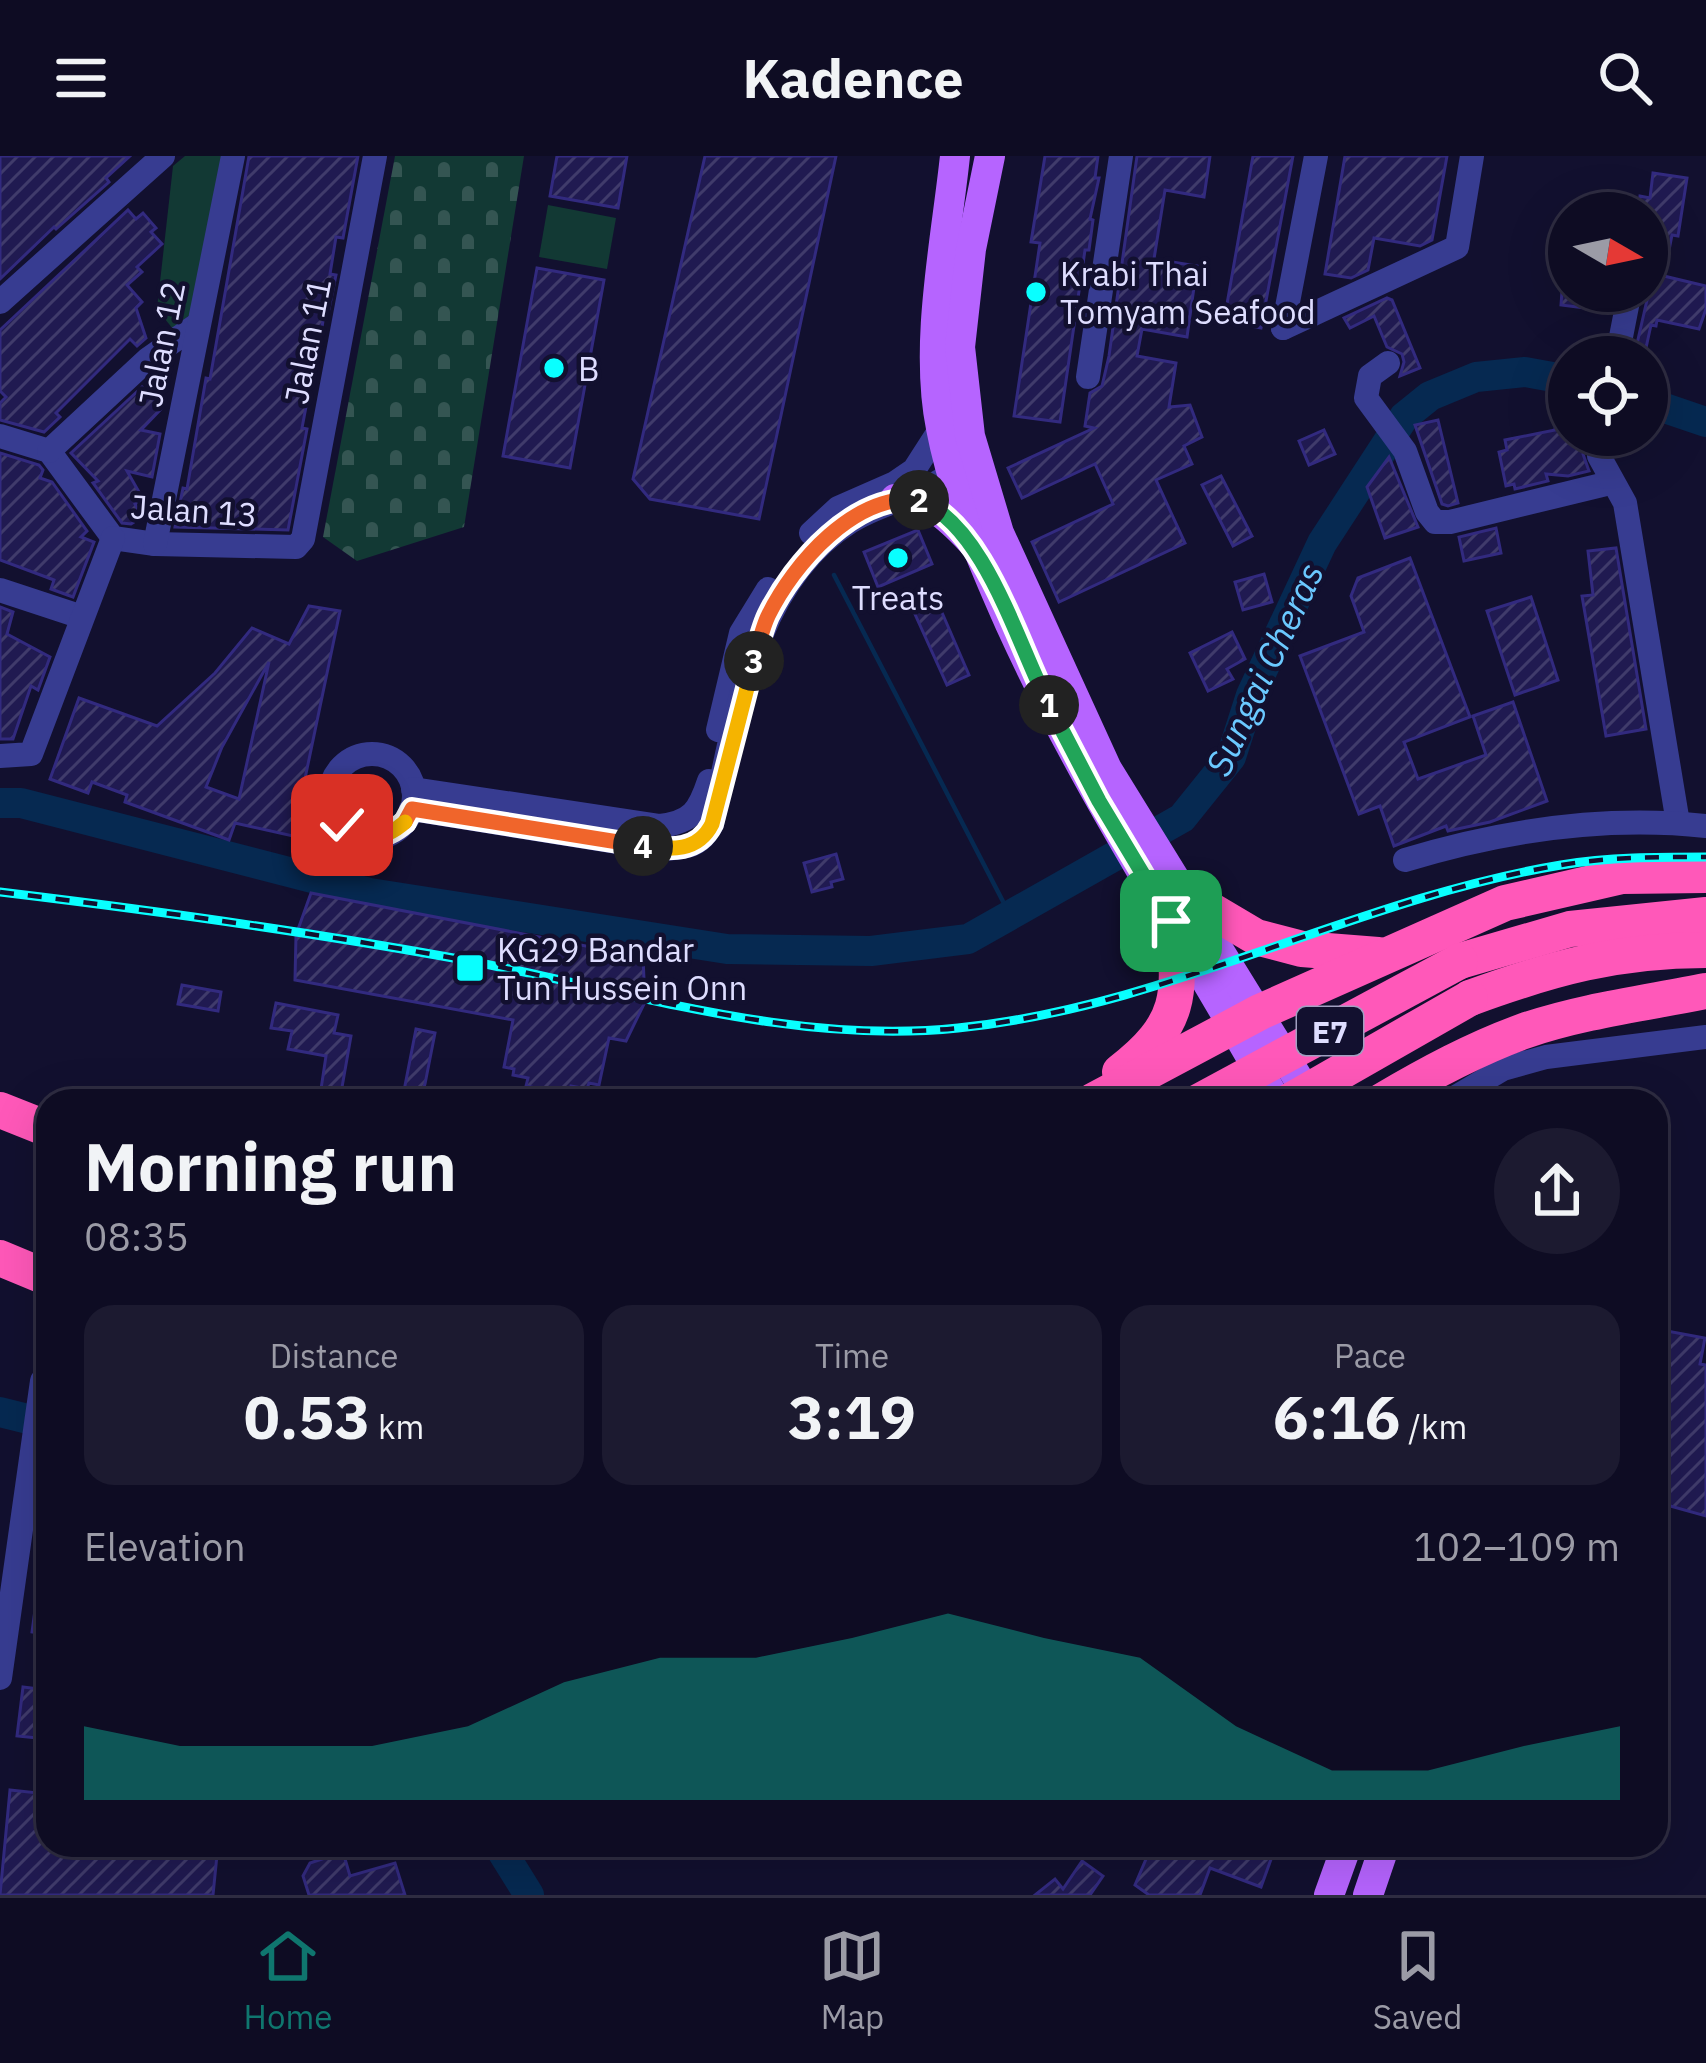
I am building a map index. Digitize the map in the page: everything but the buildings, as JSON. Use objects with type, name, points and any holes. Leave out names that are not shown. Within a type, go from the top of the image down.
[{"type":"highway","points":[[1113,1089],[1383,955],[1505,903],[1622,876],[1706,872]]},
{"type":"highway","points":[[1103,1089],[1155,1045],[1170,1018],[1179,973],[1176,906],[1302,949],[1383,955]]},
{"type":"highway","name":"E7","points":[[1222,1089],[1460,961],[1570,928],[1706,915]]},
{"type":"highway","name":"E7","points":[[1311,1089],[1470,998],[1552,968],[1629,953],[1706,950]]},
{"type":"highway","points":[[1402,1089],[1445,1064],[1525,1031],[1706,992]]},
{"type":"highway","points":[[0,1111],[36,1124]]},
{"type":"highway","points":[[0,1258],[36,1273]]},
{"type":"main road","points":[[990,156],[962,312],[963,392],[953,471],[973,543],[1034,676],[1248,1020],[1303,1089]]},
{"type":"main road","points":[[950,162],[935,354],[956,432],[1129,828]]},
{"type":"main road","points":[[895,499],[932,505],[973,543]]},
{"type":"main road","points":[[1248,1020],[1272,1089]]},
{"type":"main road","points":[[1329,1895],[1343,1857]]},
{"type":"main road","points":[[1368,1895],[1380,1857]]},
{"type":"street","points":[[0,302],[163,156]]},
{"type":"street","name":"Jalan 12","points":[[155,544],[233,156]]},
{"type":"street","name":"Jalan 11","points":[[303,539],[375,156]]},
{"type":"street","points":[[1088,377],[1121,156]]},
{"type":"street","points":[[1316,156],[1283,328],[1456,247],[1472,156]]},
{"type":"street","points":[[0,436],[49,451],[148,359],[198,324]]},
{"type":"street","points":[[1388,363],[1370,376],[1369,407],[1405,451],[1435,522],[1610,482]]},
{"type":"street","points":[[953,471],[839,529],[801,565],[768,616],[704,839],[689,848],[660,849],[412,799],[660,826],[683,823],[700,810],[733,661],[754,608],[821,522],[838,508],[895,483],[956,432]]},
{"type":"street","name":"Jalan 13","points":[[49,451],[113,538],[286,548],[296,547],[303,539]]},
{"type":"street","points":[[1599,456],[1625,502],[1678,823]]},
{"type":"street","points":[[0,756],[31,754],[113,538]]},
{"type":"street","points":[[0,590],[82,617]]},
{"type":"street","points":[[1405,860],[1509,832],[1610,822],[1706,826]]},
{"type":"street","points":[[1469,1089],[1503,1069],[1546,1057],[1706,1037]]},
{"type":"street","points":[[0,1678],[36,1438]]},
{"type":"green space","points":[[185,156],[225,156],[199,307],[173,329],[157,309],[173,166]]},
{"type":"green space","points":[[395,156],[524,156],[464,527],[357,561],[323,537]]},
{"type":"green space","points":[[548,205],[616,218],[607,269],[539,257]]},
{"type":"waterway","name":"Sungai Cheras","points":[[0,803],[21,803],[370,893],[727,949],[871,951],[968,939],[1182,818],[1231,757],[1251,695],[1322,543],[1404,417],[1430,396],[1476,377],[1525,372],[1548,376]]},
{"type":"waterway","name":"Sungai Cheras","points":[[1668,409],[1706,422]]},
{"type":"waterway","points":[[834,575],[1010,915]]},
{"type":"waterway","points":[[0,1412],[36,1421]]},
{"type":"waterway","points":[[505,1857],[529,1895]]},
{"type":"railway","points":[[0,892],[416,951],[776,1023],[897,1031],[958,1028],[1112,998],[1485,881],[1597,860],[1706,857]]},
{"type":"place","name":"Krabi Thai Tomyam Seafood","points":[[1036,292]]},
{"type":"place","name":"B","points":[[554,368]]},
{"type":"place","name":"Treats","points":[[898,558]]},
{"type":"place","name":"KG29 Bandar Tun Hussein Onn","points":[[470,968]]},
{"type":"route","points":[[342,825],[353,833],[381,837],[405,822],[412,809],[660,849],[689,848],[704,839],[712,824],[739,707],[768,616],[801,565],[866,511],[895,499],[916,499],[946,515],[973,543],[1099,801],[1171,921]]}]
